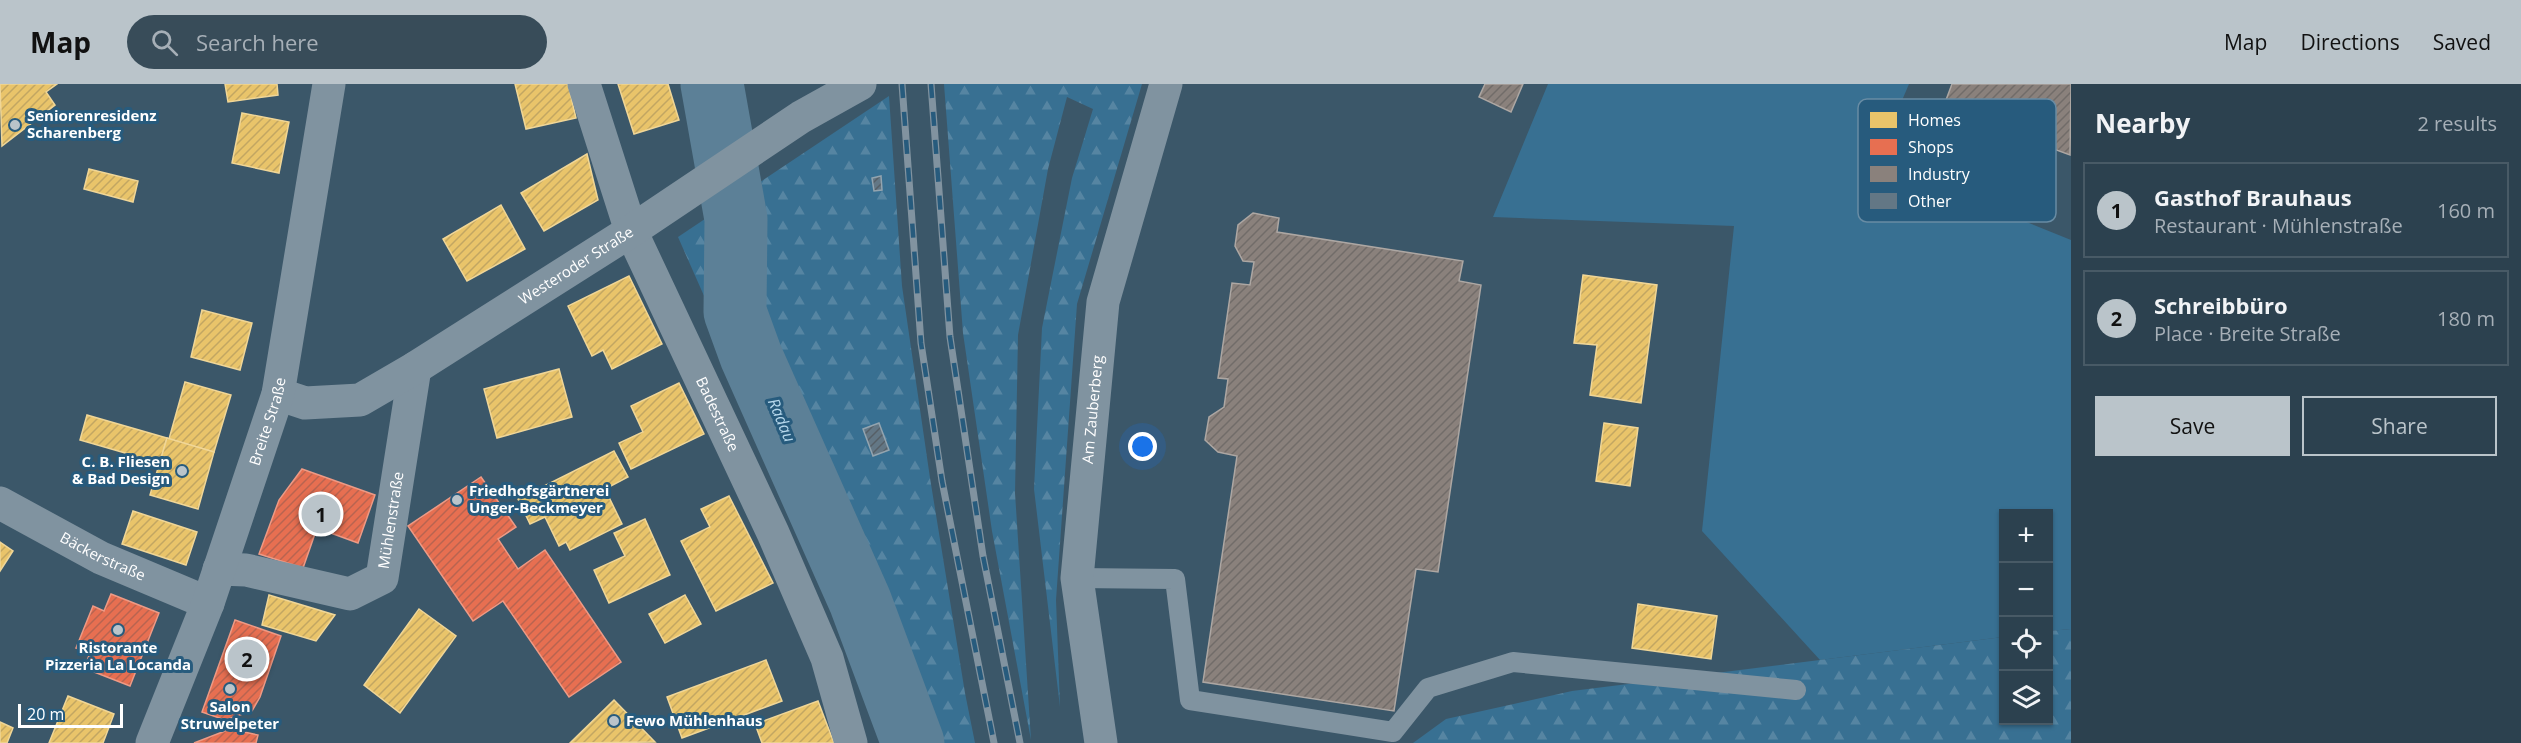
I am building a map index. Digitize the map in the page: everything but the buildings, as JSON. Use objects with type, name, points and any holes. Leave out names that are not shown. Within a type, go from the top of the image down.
[{"type":"street","name":"Breite Straße","points":[[152,743],[208,603],[278,394],[329,84]]},
{"type":"street","name":"Badestraße","points":[[584,84],[631,231],[773,533],[827,658],[851,743]]},
{"type":"street","name":"Westeroder Straße","points":[[278,394],[305,403],[360,400],[415,368],[631,231],[801,117],[860,84]]},
{"type":"street","name":"Am Zauberberg","points":[[1101,743],[1077,578],[1103,302],[1166,84]]},
{"type":"street","name":"Mühlenstraße","points":[[219,569],[246,570],[350,594],[382,578],[415,368]]},
{"type":"street","name":"Bäckerstraße","points":[[0,503],[101,558],[208,603]]},
{"type":"lane","points":[[1077,578],[1174,579],[1190,700],[1393,732],[1428,688],[1513,662],[1796,690]]},
{"type":"green space","points":[[944,84],[1142,84],[1077,304],[1056,600],[1060,707],[1034,489],[1042,328],[1072,178],[1093,109],[1067,97],[1048,169],[1018,335],[1015,493],[1031,740],[992,531],[963,333]]},
{"type":"green space","points":[[1548,84],[1909,84],[1903,99],[1858,99],[1858,222],[2027,222],[2071,240],[2071,629],[2053,631],[2053,509],[1999,509],[1999,638],[1820,660],[1702,531],[1734,226],[1493,217]]},
{"type":"green space","points":[[889,96],[902,286],[930,478],[975,743],[893,743],[880,694],[678,237]]},
{"type":"green space","points":[[2071,629],[2071,743],[1413,743],[1446,719],[1572,691],[1999,638],[1999,725],[2053,725],[2053,631]]},
{"type":"waterway","name":"Radau","points":[[712,84],[736,219],[735,312],[751,356],[860,601],[913,743]]},
{"type":"railway","points":[[902,84],[921,343],[942,481],[994,743]]},
{"type":"railway","points":[[931,84],[950,337],[983,556],[1020,743]]},
{"type":"place","name":"Seniorenresidenz Scharenberg","points":[[15,125]]},
{"type":"place","name":"C. B. Fliesen & Bad Design","points":[[182,471]]},
{"type":"place","name":"Friedhofsgärtnerei Unger-Beckmeyer","points":[[457,500]]},
{"type":"place","name":"Gasthof Brauhaus","points":[[321,514]]},
{"type":"place","name":"Ristorante Pizzeria La Locanda","points":[[118,630]]},
{"type":"place","name":"Schreibbüro","points":[[247,659]]},
{"type":"place","name":"Salon Struwelpeter","points":[[230,689]]},
{"type":"place","name":"Fewo Mühlenhaus","points":[[614,721]]}]
